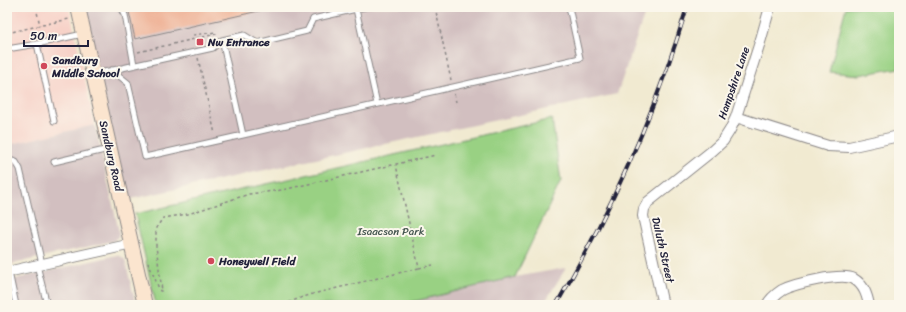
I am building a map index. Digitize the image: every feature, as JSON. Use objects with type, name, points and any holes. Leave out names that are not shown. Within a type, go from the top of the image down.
[{"type":"street","name":"Hampshire Lane","points":[[648,202],[712,152],[723,141],[730,130],[736,117],[762,39],[770,7]]},
{"type":"street","name":"Sandburg Road","points":[[79,12],[145,305]]},
{"type":"street","points":[[736,117],[828,146],[849,147],[899,136]]},
{"type":"street","name":"Duluth Street","points":[[648,202],[644,209],[643,216],[663,305]]},
{"type":"street","points":[[8,272],[132,244]]},
{"type":"street","points":[[767,305],[782,290],[837,276],[846,276],[854,279],[866,293],[869,305]]},
{"type":"lane","points":[[121,7],[125,15],[134,65]]},
{"type":"lane","points":[[93,74],[213,48],[222,40],[244,34],[257,43],[300,33],[307,31],[313,19],[365,7]]},
{"type":"lane","points":[[112,70],[128,83],[145,157],[580,58],[569,7]]},
{"type":"lane","points":[[356,9],[377,104]]},
{"type":"lane","points":[[7,49],[84,34]]},
{"type":"lane","points":[[222,40],[244,135]]},
{"type":"lane","points":[[37,44],[54,121]]},
{"type":"lane","points":[[54,162],[110,149]]},
{"type":"lane","points":[[7,163],[13,161],[16,162],[20,168],[47,305]]},
{"type":"lane","points":[[8,272],[16,305]]},
{"type":"path","points":[[36,7],[40,26]]},
{"type":"path","points":[[435,7],[456,102]]},
{"type":"path","points":[[7,34],[40,26],[79,12]]},
{"type":"path","points":[[136,52],[216,34],[216,32],[192,35]]},
{"type":"path","points":[[197,51],[215,136]]},
{"type":"path","points":[[146,259],[160,291],[162,291],[156,246],[156,228],[163,218],[188,214],[249,194],[282,190],[436,156]]},
{"type":"path","points":[[396,165],[418,268]]},
{"type":"path","points":[[283,305],[314,294],[433,264]]},
{"type":"shaded area","name":"Sandburg Middle School","points":[[7,7],[69,7],[95,125],[7,145]]},
{"type":"shaded area","points":[[83,7],[647,7],[617,94],[126,200]]},
{"type":"shaded area","points":[[95,125],[119,232],[118,237],[113,241],[7,265],[7,145]]},
{"type":"shaded area","points":[[117,255],[125,260],[136,305],[7,305],[7,281]]},
{"type":"shaded area","points":[[566,268],[543,305],[399,305],[515,277]]},
{"type":"green space","points":[[846,7],[899,7],[899,68],[859,75],[829,72]]},
{"type":"green space","name":"Isaacson Park","points":[[552,119],[561,181],[515,277],[399,305],[156,305],[135,214]]},
{"type":"building","points":[[128,7],[262,7],[263,10],[135,39]]},
{"type":"railway","points":[[556,305],[595,233],[630,160],[661,84],[687,7]]},
{"type":"place","name":"Nw Entrance","points":[[200,42]]},
{"type":"place","name":"Sandburg Middle School","points":[[44,66]]},
{"type":"place","name":"Honeywell Field","points":[[211,261]]}]
